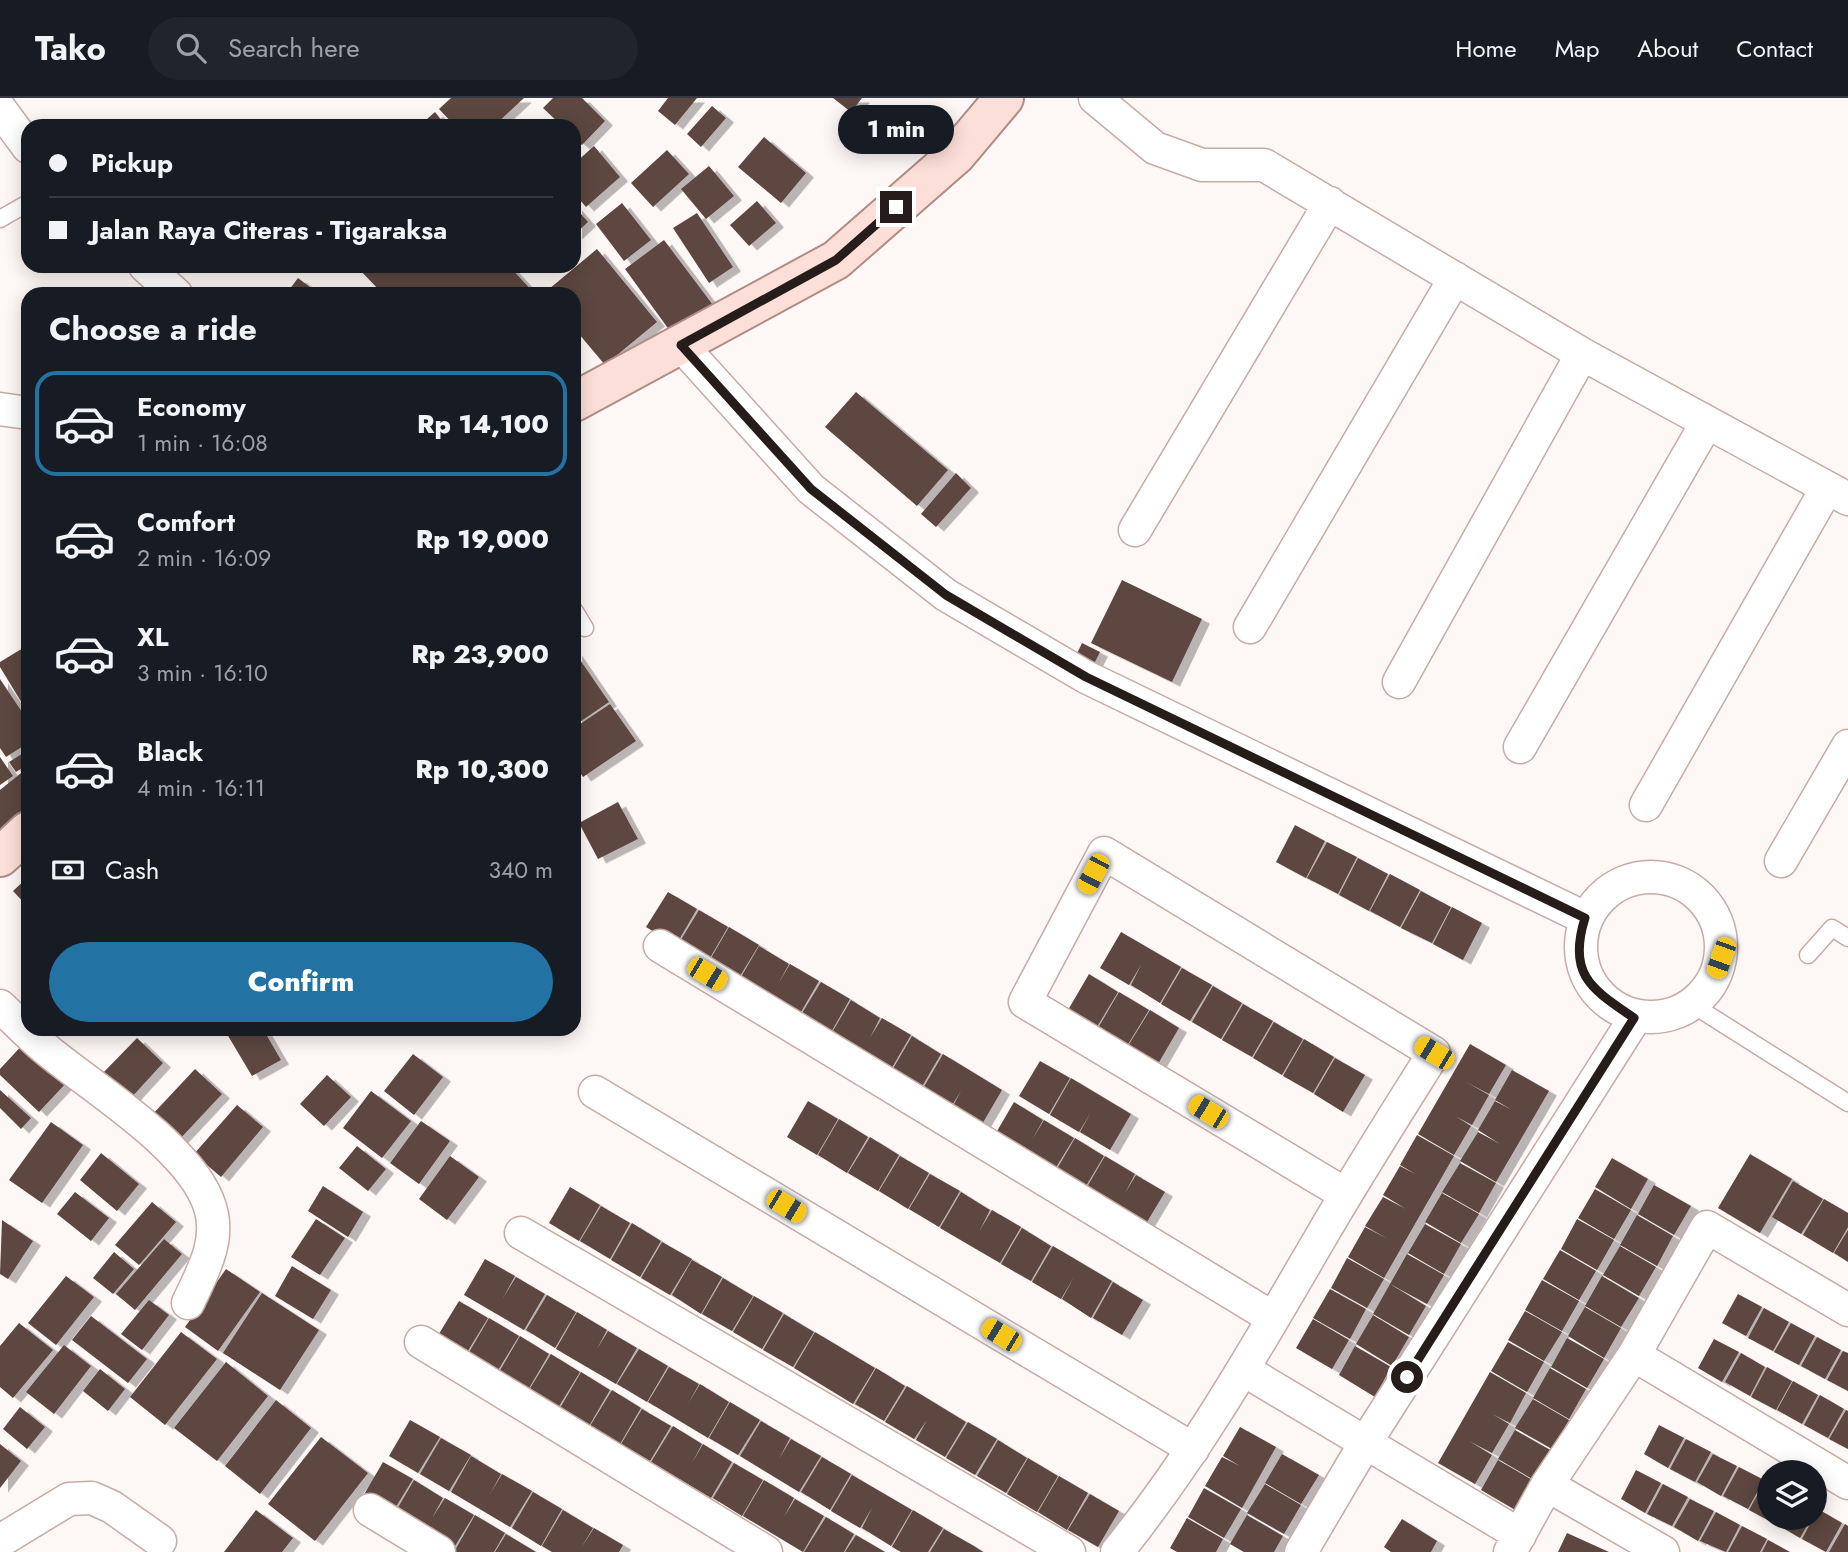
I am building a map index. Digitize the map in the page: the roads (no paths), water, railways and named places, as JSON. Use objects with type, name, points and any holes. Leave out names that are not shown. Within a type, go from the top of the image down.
[{"type":"main road","points":[[581,398],[836,260],[956,155],[1004,98]]},
{"type":"main road","points":[[0,857],[21,838]]},
{"type":"street","points":[[1096,98],[1156,148],[1202,165],[1264,165],[1582,354],[1706,424],[1838,493],[1646,805]]},
{"type":"street","points":[[0,108],[21,137]]},
{"type":"street","points":[[1135,530],[1330,203]]},
{"type":"street","points":[[153,273],[168,287]]},
{"type":"street","points":[[1250,627],[1455,278]]},
{"type":"street","points":[[681,345],[811,489],[946,595],[1086,677],[1585,918]]},
{"type":"street","points":[[1399,682],[1582,354]]},
{"type":"street","points":[[0,409],[21,412]]},
{"type":"street","points":[[1520,747],[1706,424]]},
{"type":"street","points":[[1781,860],[1848,746]]},
{"type":"street","points":[[1117,1552],[1152,1509],[1244,1370],[1345,1195],[1434,1053],[1104,853],[1025,1002],[1345,1195]]},
{"type":"street","points":[[1661,877],[1687,887],[1708,905],[1720,930],[1721,958],[1712,984],[1693,1005],[1668,1017],[1634,1018],[1593,989],[1581,964],[1580,936],[1585,918],[1608,890],[1633,878],[1661,877]]},
{"type":"street","points":[[660,946],[1273,1318]]},
{"type":"street","points":[[0,1006],[21,1026]]},
{"type":"street","points":[[1301,1552],[1364,1445],[1634,1018]]},
{"type":"street","points":[[31,1036],[177,1154],[200,1184],[210,1208],[213,1226],[210,1256],[188,1303]]},
{"type":"street","points":[[595,1092],[1193,1449]]},
{"type":"street","points":[[1244,1370],[1515,1544],[1547,1485],[1634,1355],[1707,1227],[1848,1310]]},
{"type":"street","points":[[522,1233],[1069,1552]]},
{"type":"street","points":[[421,1342],[766,1552]]},
{"type":"street","points":[[1634,1355],[1848,1483]]},
{"type":"street","points":[[1547,1485],[1663,1552]]},
{"type":"street","points":[[0,1541],[69,1499],[92,1498],[112,1507],[160,1541]]},
{"type":"street","points":[[370,1510],[439,1552]]},
{"type":"lane","points":[[0,219],[21,207]]},
{"type":"lane","points":[[581,621],[585,628]]},
{"type":"lane","points":[[1808,955],[1832,928],[1848,937]]},
{"type":"lane","points":[[1693,1005],[1848,1103]]}]
